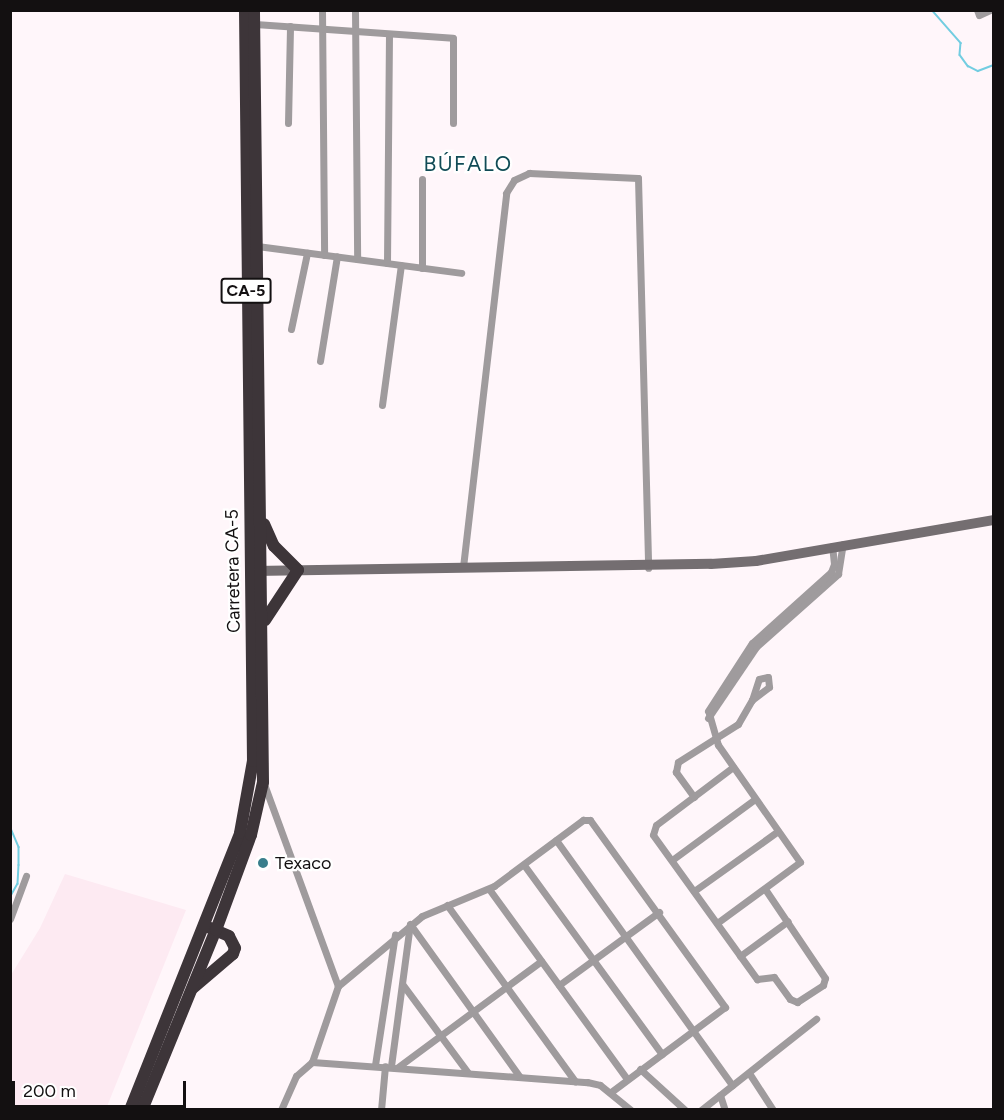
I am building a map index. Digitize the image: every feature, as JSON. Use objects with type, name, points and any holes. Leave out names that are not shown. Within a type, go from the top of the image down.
[{"type":"highway","points":[[245,10],[250,70],[255,74]]},
{"type":"highway","name":"Carretera CA-5","points":[[142,1110],[192,988],[240,833],[253,761],[257,571],[245,10]]},
{"type":"highway","name":"Carretera CA-5","points":[[130,1110],[250,835],[263,782],[263,627],[257,571],[261,517],[254,10]]},
{"type":"highway","points":[[261,517],[274,546],[297,570],[278,596],[263,627]]},
{"type":"highway","points":[[192,988],[233,954],[232,941],[211,928]]},
{"type":"main road","points":[[257,571],[463,567],[648,568],[756,561],[837,545],[993,520]]},
{"type":"street","points":[[322,10],[324,255]]},
{"type":"street","points":[[355,10],[357,259]]},
{"type":"street","points":[[978,13],[990,10]]},
{"type":"street","points":[[255,24],[454,39],[453,123]]},
{"type":"street","points":[[288,123],[290,26]]},
{"type":"street","points":[[387,263],[389,34]]},
{"type":"street","points":[[463,567],[506,193],[514,180],[529,173],[638,178],[648,568]]},
{"type":"street","points":[[422,179],[422,268]]},
{"type":"street","points":[[257,246],[461,273]]},
{"type":"street","points":[[291,329],[307,253]]},
{"type":"street","points":[[320,361],[337,256]]},
{"type":"street","points":[[382,405],[401,265]]},
{"type":"street","points":[[708,718],[756,647],[838,574],[837,545]]},
{"type":"street","points":[[717,923],[765,890],[800,862],[717,745],[717,735],[708,718],[708,711],[752,643],[831,572],[837,545]]},
{"type":"street","points":[[694,798],[676,772],[676,765],[717,735],[738,724],[752,700]]},
{"type":"street","points":[[733,767],[654,828],[654,835],[757,979],[774,977],[794,1001],[823,985],[823,975],[765,890]]},
{"type":"street","points":[[263,782],[338,986]]},
{"type":"street","points":[[672,860],[755,799]]},
{"type":"street","points":[[281,1110],[296,1076],[312,1062],[338,986],[410,924],[447,904],[489,889],[582,820],[590,820],[724,1005],[723,1010],[610,1092]]},
{"type":"street","points":[[694,891],[778,831]]},
{"type":"street","points":[[556,840],[732,1085]]},
{"type":"street","points":[[524,865],[662,1054]]},
{"type":"street","points":[[10,919],[26,876]]},
{"type":"street","points":[[489,889],[627,1079]]},
{"type":"street","points":[[447,904],[575,1081]]},
{"type":"street","points":[[559,985],[658,912]]},
{"type":"street","points":[[740,956],[788,921]]},
{"type":"street","points":[[381,1110],[391,1066],[410,924]]},
{"type":"street","points":[[410,924],[520,1077]]},
{"type":"street","points":[[375,1065],[396,935]]},
{"type":"street","points":[[391,1066],[440,1035],[541,961]]},
{"type":"street","points":[[403,986],[468,1073]]},
{"type":"street","points":[[701,1110],[816,1019]]},
{"type":"street","points":[[312,1062],[575,1081],[600,1085],[632,1110]]},
{"type":"street","points":[[640,1069],[685,1110]]},
{"type":"street","points":[[749,1072],[773,1110]]},
{"type":"street","points":[[720,1095],[725,1110]]},
{"type":"shaded area","points":[[65,874],[186,910],[106,1109],[11,1109],[11,975],[40,928]]},
{"type":"waterway","points":[[932,10],[961,43],[960,55],[968,66],[978,71],[994,65]]},
{"type":"waterway","points":[[10,826],[19,847],[18,884],[10,898]]},
{"type":"place","name":"Texaco","points":[[263,863]]},
{"type":"district","name":"BÚFALO","points":[[468,164]]}]
